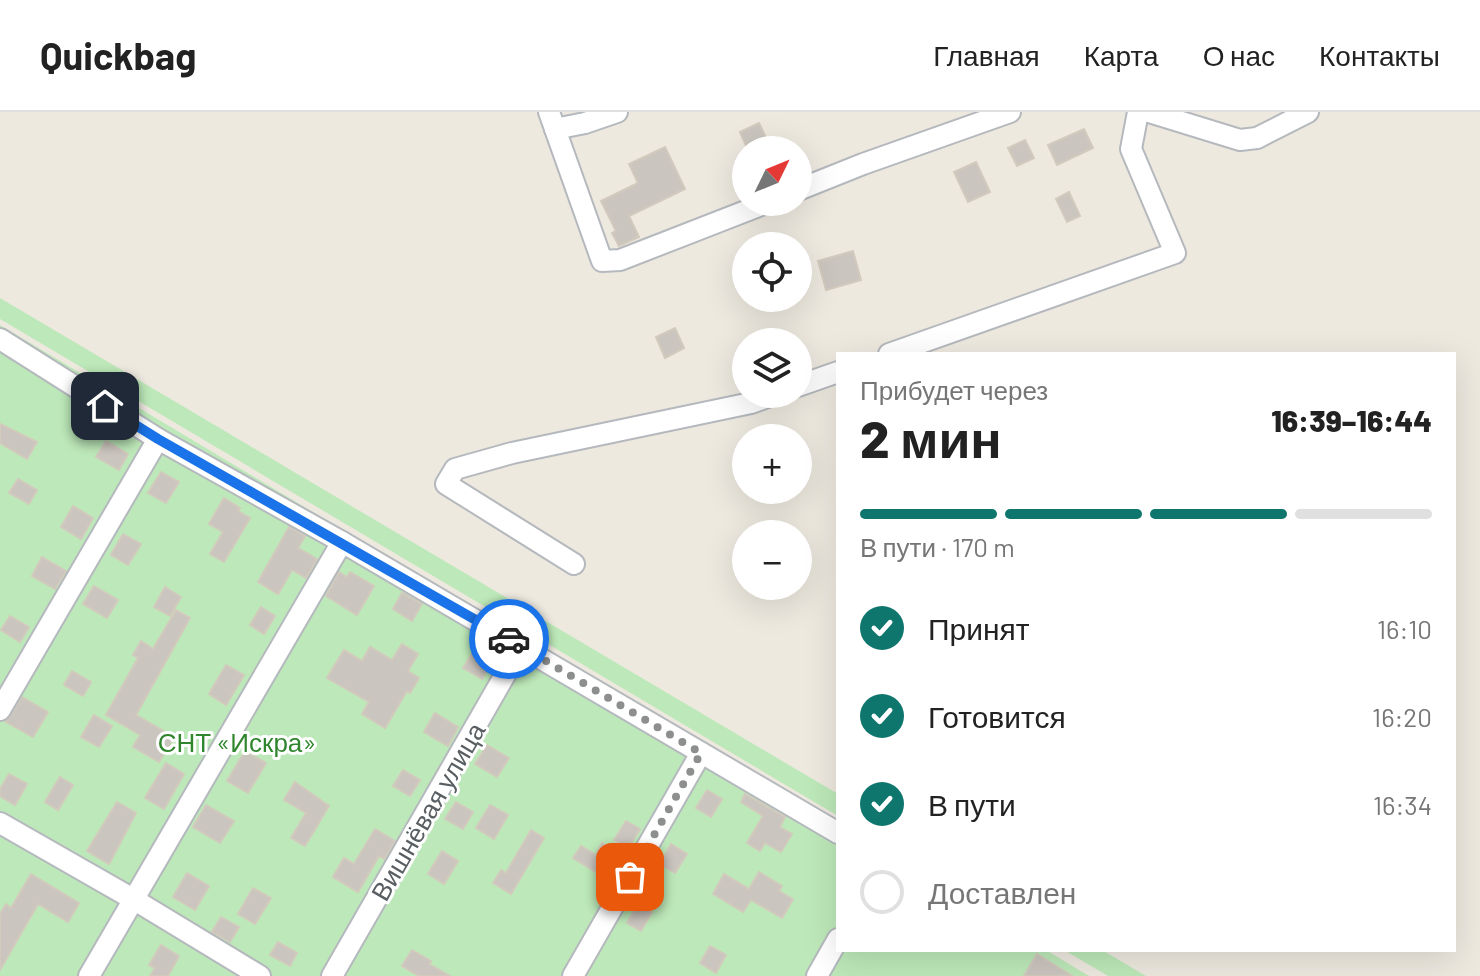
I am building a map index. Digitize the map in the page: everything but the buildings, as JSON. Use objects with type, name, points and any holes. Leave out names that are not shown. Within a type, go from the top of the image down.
[{"type":"street","points":[[617,112],[552,121],[602,261],[620,260],[733,216]]},
{"type":"street","points":[[812,184],[1010,112]]},
{"type":"street","points":[[895,352],[1175,253],[1131,149],[1138,112]]},
{"type":"street","points":[[1149,112],[1240,140],[1257,138],[1308,112]]},
{"type":"street","points":[[0,339],[158,439],[342,542],[836,832]]},
{"type":"street","points":[[812,381],[836,373]]},
{"type":"street","points":[[574,564],[446,484],[455,469],[512,453],[732,407]]},
{"type":"street","points":[[0,710],[158,439]]},
{"type":"street","points":[[89,976],[342,542]]},
{"type":"street","name":"Вишнёвая улица","points":[[332,976],[521,647]]},
{"type":"street","points":[[573,976],[701,753]]},
{"type":"street","points":[[0,823],[260,976]]},
{"type":"street","points":[[817,976],[836,943]]},
{"type":"green space","points":[[0,298],[836,793],[836,815],[0,319]]},
{"type":"green space","name":"СНТ «Искра»","points":[[0,325],[836,825],[836,952],[1049,952],[1089,976],[0,976]]},
{"type":"green space","points":[[1067,952],[1105,952],[1146,976],[1108,976]]},
{"type":"way so far","points":[[509,639],[701,753],[630,877]]},
{"type":"route","points":[[105,406],[509,639]]}]
